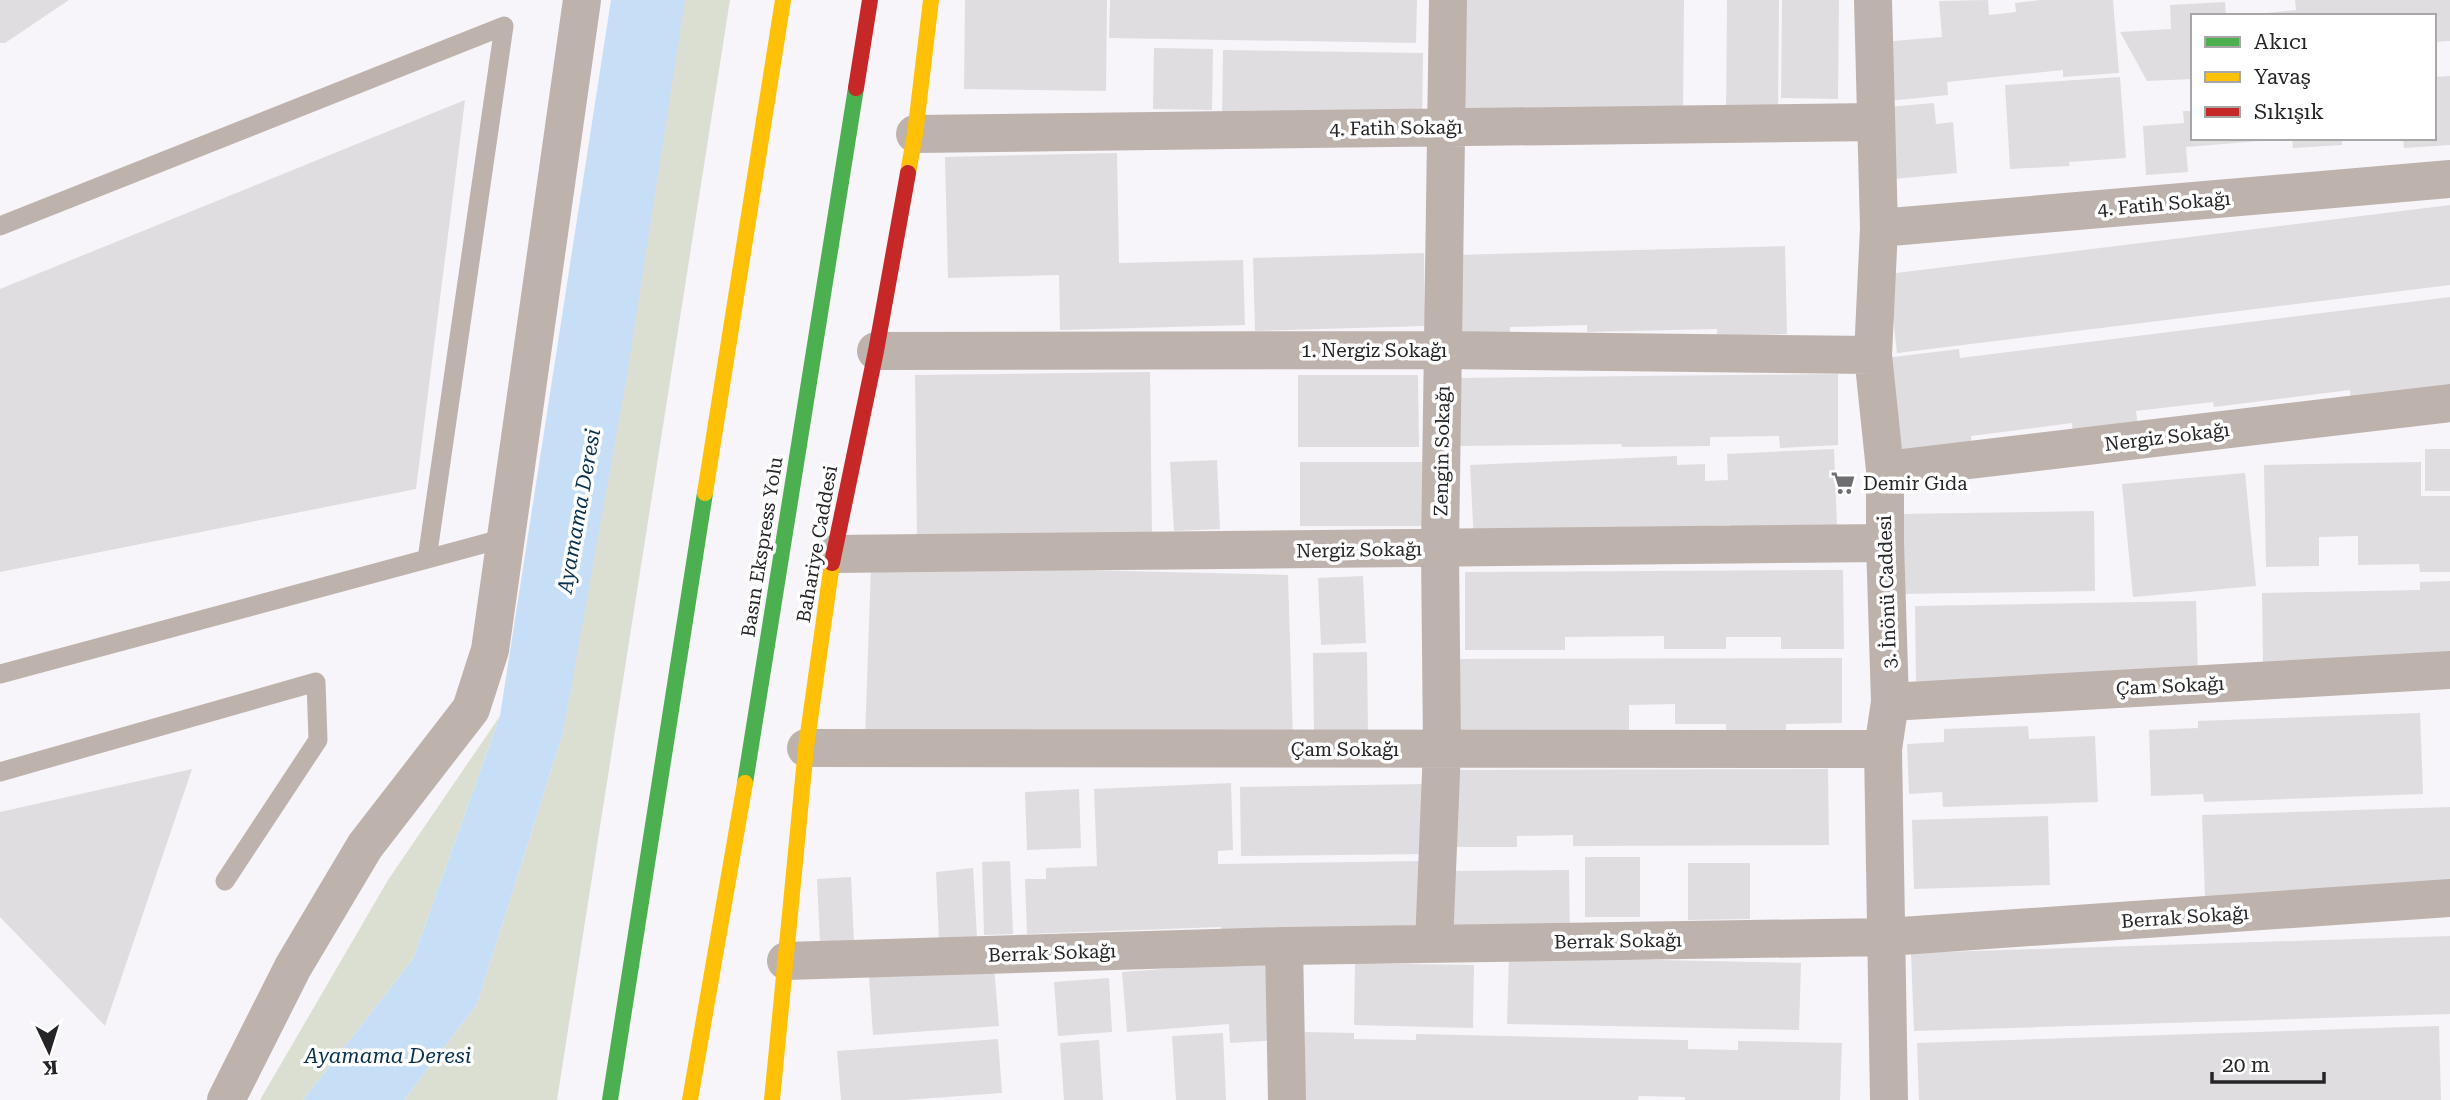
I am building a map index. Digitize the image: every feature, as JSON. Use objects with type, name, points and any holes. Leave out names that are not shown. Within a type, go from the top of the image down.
[{"type":"main road","points":[[610,1100],[783,0]]},
{"type":"main road","name":"Basın Ekspress Yolu","points":[[690,1100],[763,678],[870,0]]},
{"type":"main road","name":"Bahariye Caddesi","points":[[772,1100],[806,748],[834,554],[876,351],[915,134],[931,0]]},
{"type":"street","points":[[226,1100],[293,967],[365,846],[471,709],[490,650],[582,0]]},
{"type":"street","name":"Zengin Sokağı","points":[[1434,944],[1442,749],[1440,549],[1448,0]]},
{"type":"street","points":[[1873,0],[1880,0]]},
{"type":"street","name":"3. İnönü Caddesi","points":[[1873,0],[1879,228],[1873,355],[1885,470],[1890,702],[1883,749],[1889,1100]]},
{"type":"street","name":"4. Fatih Sokağı","points":[[915,134],[1876,122]]},
{"type":"street","name":"4. Fatih Sokağı","points":[[1879,228],[2450,179]]},
{"type":"street","name":"1. Nergiz Sokağı","points":[[876,351],[1444,350],[1873,355]]},
{"type":"street","name":"Nergiz Sokağı","points":[[1885,470],[2450,403]]},
{"type":"street","name":"Nergiz Sokağı","points":[[834,554],[1885,543]]},
{"type":"street","name":"Çam Sokağı","points":[[1890,702],[2450,670]]},
{"type":"street","name":"Çam Sokağı","points":[[806,748],[1883,749]]},
{"type":"street","name":"Berrak Sokağı","points":[[786,961],[1284,946],[1887,937],[2450,898]]},
{"type":"street","points":[[1284,946],[1287,1100]]},
{"type":"lane","points":[[0,226],[504,26],[427,559]]},
{"type":"lane","points":[[0,674],[506,538]]},
{"type":"lane","points":[[0,772],[316,682],[318,740],[225,881]]},
{"type":"shaded area","points":[[682,0],[730,0],[557,1100],[404,1100],[477,1004],[563,733]]},
{"type":"shaded area","points":[[500,716],[413,959],[303,1100],[260,1100],[388,880]]},
{"type":"water","name":"Ayamama Deresi","points":[[611,0],[685,0],[627,375],[563,733],[477,1004],[404,1100],[303,1100],[413,959],[500,716]]},
{"type":"building","points":[[0,0],[69,0],[5,43],[0,43]]},
{"type":"building","points":[[965,0],[1107,0],[1106,91],[964,89]]},
{"type":"building","points":[[1110,0],[1417,0],[1416,43],[1109,38]]},
{"type":"building","points":[[1464,0],[1684,0],[1683,116],[1463,114]]},
{"type":"building","points":[[1727,0],[1779,0],[1778,115],[1726,115]]},
{"type":"building","points":[[1782,0],[1839,0],[1838,99],[1781,98]]},
{"type":"building","points":[[1988,0],[1989,15],[2016,12],[2015,3],[2040,0],[2113,0],[2119,73],[2063,77],[2063,70],[1947,82],[1948,95],[1888,101],[1882,42],[1942,37],[1939,1]]},
{"type":"building","points":[[2295,0],[2450,0],[2450,41],[2436,42],[2436,14],[2257,14],[2296,10]]},
{"type":"building","points":[[2225,2],[2226,14],[2191,14],[2191,79],[2147,81],[2120,32],[2171,29],[2170,5]]},
{"type":"building","points":[[1154,48],[1213,49],[1212,110],[1153,109]]},
{"type":"building","points":[[1223,50],[1423,53],[1422,123],[1222,120]]},
{"type":"building","points":[[2450,76],[2450,145],[2404,148],[2403,140],[2436,140],[2436,77]]},
{"type":"building","points":[[2120,77],[2126,158],[2069,162],[2070,166],[2010,169],[2005,85]]},
{"type":"building","points":[[465,100],[416,489],[0,572],[0,289]]},
{"type":"building","points":[[1934,103],[1936,124],[1953,122],[1957,173],[1893,179],[1887,107]]},
{"type":"building","points":[[2183,111],[2191,111],[2191,140],[2273,140],[2186,147],[2188,172],[2146,175],[2143,126],[2184,123]]},
{"type":"building","points":[[2292,140],[2342,140],[2342,145],[2293,148]]},
{"type":"building","points":[[1117,153],[1119,263],[1243,260],[1245,325],[1060,330],[1059,275],[948,278],[945,157]]},
{"type":"building","points":[[2450,205],[2450,285],[1897,353],[1888,274]]},
{"type":"building","points":[[1785,246],[1787,334],[1717,336],[1717,329],[1587,332],[1587,325],[1510,327],[1510,334],[1457,335],[1455,255]]},
{"type":"building","points":[[1424,253],[1425,326],[1255,331],[1253,258]]},
{"type":"building","points":[[2450,297],[2450,388],[2351,402],[2350,390],[2214,407],[2213,402],[2136,411],[2138,426],[2073,434],[2072,423],[1971,436],[1972,447],[1899,456],[1886,358],[1959,349],[1960,358]]},
{"type":"building","points":[[1150,372],[1152,536],[917,539],[915,375]]},
{"type":"building","points":[[1838,374],[1838,445],[1780,448],[1779,436],[1710,437],[1710,446],[1458,446],[1458,378]]},
{"type":"building","points":[[1298,375],[1418,375],[1419,447],[1298,447]]},
{"type":"building","points":[[1834,449],[1837,527],[1731,532],[1730,525],[1615,530],[1474,543],[1470,465],[1677,456],[1677,465],[1705,464],[1705,481],[1728,480],[1727,454]]},
{"type":"building","points":[[2425,449],[2450,449],[2450,491],[2425,491]]},
{"type":"building","points":[[1217,460],[1220,529],[1174,531],[1170,462]]},
{"type":"building","points":[[1300,462],[1428,462],[1428,526],[1300,526]]},
{"type":"building","points":[[2421,462],[2421,496],[2450,496],[2450,572],[2420,572],[2419,564],[2358,565],[2358,536],[2319,537],[2319,566],[2266,567],[2264,465]]},
{"type":"building","points":[[2245,473],[2256,586],[2133,597],[2122,484]]},
{"type":"building","points":[[2094,511],[2095,591],[1900,594],[1898,514]]},
{"type":"building","points":[[871,565],[1288,575],[1293,740],[865,740]]},
{"type":"building","points":[[1843,570],[1844,649],[1781,649],[1781,637],[1726,637],[1726,649],[1664,649],[1664,636],[1565,637],[1565,650],[1465,650],[1465,572]]},
{"type":"building","points":[[1363,576],[1366,643],[1321,645],[1318,578]]},
{"type":"building","points":[[2450,581],[2450,659],[2263,663],[2262,593],[2420,590],[2420,582]]},
{"type":"building","points":[[2196,601],[2198,676],[1916,681],[1915,606]]},
{"type":"building","points":[[1367,652],[1368,735],[1314,735],[1313,653]]},
{"type":"building","points":[[1842,658],[1842,723],[1786,724],[1786,736],[1726,737],[1726,724],[1675,724],[1675,704],[1629,705],[1629,738],[1460,739],[1460,659]]},
{"type":"building","points":[[2420,713],[2423,794],[2204,802],[2203,794],[2151,796],[2149,730],[2198,728],[2198,721]]},
{"type":"building","points":[[2028,726],[2029,739],[2095,736],[2098,802],[1943,807],[1942,792],[1909,794],[1907,744],[1944,742],[1944,729]]},
{"type":"building","points":[[192,769],[105,1026],[0,917],[0,812]]},
{"type":"building","points":[[1828,769],[1829,845],[1573,846],[1573,835],[1517,836],[1517,847],[1453,847],[1453,770]]},
{"type":"building","points":[[1231,783],[1233,850],[1218,851],[1218,864],[1420,861],[1421,934],[1221,937],[1221,927],[1027,934],[1025,879],[1046,879],[1046,868],[1097,866],[1094,789]]},
{"type":"building","points":[[1427,784],[1428,854],[1241,856],[1240,787]]},
{"type":"building","points":[[1079,789],[1081,848],[1027,850],[1025,792]]},
{"type":"building","points":[[2450,807],[2450,889],[2205,897],[2202,815]]},
{"type":"building","points":[[2048,816],[2050,885],[1914,889],[1912,820]]},
{"type":"building","points":[[1585,857],[1640,857],[1640,917],[1585,917]]},
{"type":"building","points":[[1010,861],[1013,934],[984,935],[982,862]]},
{"type":"building","points":[[1688,863],[1750,863],[1750,919],[1688,920]]},
{"type":"building","points":[[973,868],[977,937],[939,939],[936,872]]},
{"type":"building","points":[[1569,870],[1570,932],[1451,932],[1451,871]]},
{"type":"building","points":[[851,877],[854,942],[820,943],[817,879]]},
{"type":"building","points":[[2450,936],[2450,1014],[1914,1031],[1911,953]]},
{"type":"building","points":[[1509,957],[1801,963],[1799,1030],[1507,1024]]},
{"type":"building","points":[[1277,961],[1282,1040],[1230,1043],[1229,1024],[1127,1032],[1122,972]]},
{"type":"building","points":[[1355,963],[1474,965],[1473,1028],[1354,1025]]},
{"type":"building","points":[[994,967],[999,1026],[873,1035],[869,977]]},
{"type":"building","points":[[1109,978],[1112,1032],[1058,1036],[1054,982]]},
{"type":"building","points":[[2439,1026],[2441,1100],[1919,1100],[1917,1043]]},
{"type":"building","points":[[1305,1032],[1354,1033],[1354,1039],[1416,1040],[1416,1034],[1688,1040],[1688,1049],[1738,1050],[1738,1041],[1842,1043],[1840,1100],[1685,1100],[1685,1097],[1639,1096],[1638,1100],[1304,1100]]},
{"type":"building","points":[[1223,1033],[1226,1100],[1176,1100],[1172,1036]]},
{"type":"building","points":[[998,1039],[1002,1093],[905,1100],[841,1100],[837,1051]]},
{"type":"building","points":[[1099,1040],[1103,1100],[1064,1100],[1060,1043]]},
{"type":"traffic: fast","points":[[745,783],[856,88]]},
{"type":"traffic: fast","points":[[610,1100],[705,493]]},
{"type":"traffic: slow","points":[[705,493],[783,0]]},
{"type":"traffic: slow","points":[[908,173],[931,0]]},
{"type":"traffic: slow","points":[[772,1100],[806,748],[832,563]]},
{"type":"traffic: slow","points":[[690,1100],[745,783]]},
{"type":"traffic: jam","points":[[856,88],[870,0]]},
{"type":"traffic: jam","points":[[832,563],[876,351],[908,173]]},
{"type":"place","name":"Demir Gıda","points":[[1843,483]]}]
